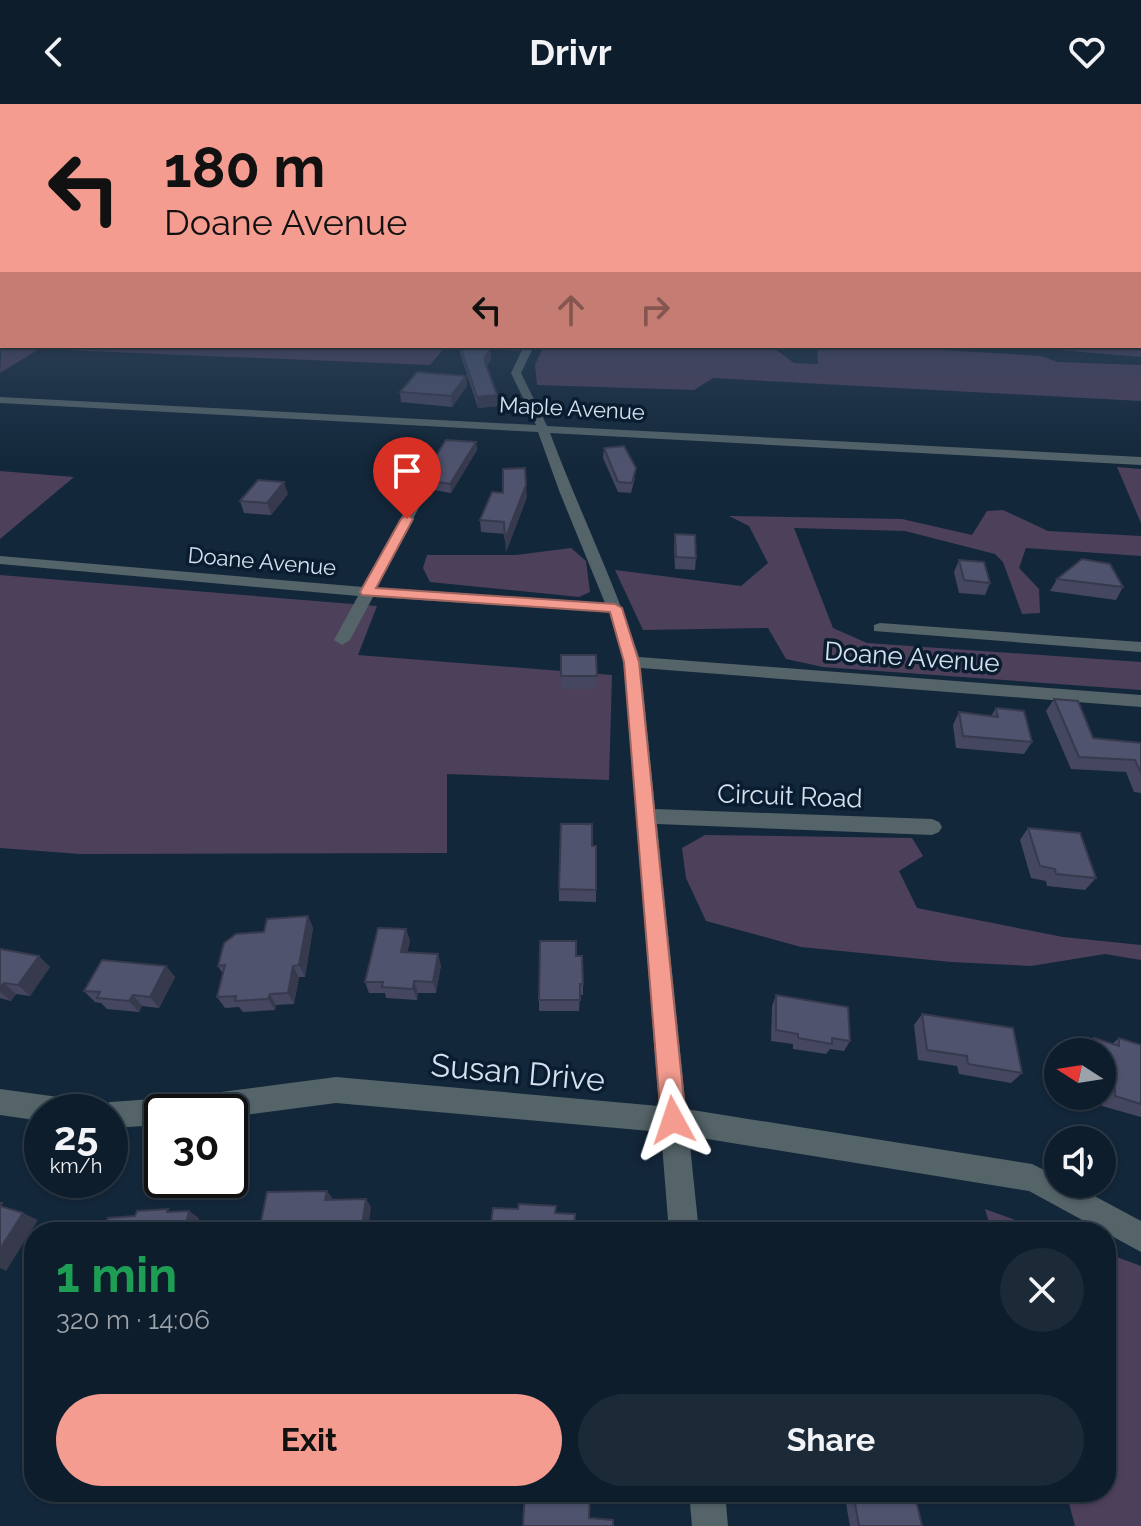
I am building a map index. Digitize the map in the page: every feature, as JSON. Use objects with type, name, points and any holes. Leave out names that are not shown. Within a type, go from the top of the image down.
[{"type":"street","points":[[528,348],[516,373],[543,429],[566,493],[615,608],[632,662],[683,1222]]},
{"type":"street","name":"Maple Avenue","points":[[0,400],[1141,461]]},
{"type":"street","points":[[342,640],[420,494]]},
{"type":"street","name":"Doane Avenue","points":[[0,560],[367,592],[615,608]]},
{"type":"street","name":"Doane Avenue","points":[[880,628],[1141,647]]},
{"type":"street","name":"Doane Avenue","points":[[632,662],[1141,701]]},
{"type":"street","name":"Circuit Road","points":[[646,816],[932,827]]},
{"type":"street","name":"Susan Drive","points":[[128,1114],[182,1110],[336,1090],[673,1120],[1032,1178],[1113,1222]]},
{"type":"street","points":[[0,1102],[24,1105]]},
{"type":"street","name":"Susan Drive","points":[[1116,1223],[1141,1237]]},
{"type":"street","points":[[708,1502],[710,1526]]},
{"type":"shaded area","points":[[1,348],[444,348],[430,365],[39,349],[0,373]]},
{"type":"shaded area","points":[[464,348],[520,348],[519,351]]},
{"type":"shaded area","points":[[543,348],[774,348],[794,363],[818,364],[817,348],[911,348],[1041,356],[1058,362],[1141,365],[1141,401],[713,378],[694,390],[537,385],[535,365]]},
{"type":"shaded area","points":[[1033,348],[1141,348],[1141,357]]},
{"type":"shaded area","points":[[1117,467],[1141,469],[1141,523]]},
{"type":"shaded area","points":[[0,471],[74,477],[0,539]]},
{"type":"shaded area","points":[[1003,510],[1048,531],[1141,536],[1141,556],[1026,548],[1019,568],[1039,589],[1040,613],[1022,614],[1003,562],[995,554],[905,531],[794,528],[833,628],[867,643],[1141,662],[1141,690],[823,667],[786,659],[768,628],[643,630],[615,570],[741,586],[768,563],[749,526],[729,516],[902,519],[972,535],[987,511]]},
{"type":"shaded area","points":[[571,548],[586,561],[590,592],[579,597],[430,582],[423,568],[427,555],[516,555]]},
{"type":"shaded area","points":[[0,575],[377,606],[358,655],[612,675],[609,780],[447,774],[447,853],[80,854],[0,848]]},
{"type":"shaded area","points":[[705,835],[912,838],[923,856],[899,871],[917,908],[1063,937],[1141,945],[1141,960],[1105,954],[1031,966],[951,962],[801,947],[706,921],[686,878],[682,848]]},
{"type":"shaded area","points":[[985,1209],[1021,1222],[989,1222]]},
{"type":"shaded area","points":[[1116,1257],[1141,1266],[1141,1526],[1075,1526],[1069,1502],[1116,1502]]},
{"type":"building","points":[[461,348],[490,349],[484,359],[497,395],[477,397]]},
{"type":"building","points":[[417,372],[466,376],[451,396],[400,392]]},
{"type":"building","points":[[446,440],[476,442],[450,484],[421,479]]},
{"type":"building","points":[[624,446],[636,468],[632,483],[618,482],[604,448]]},
{"type":"building","points":[[525,468],[526,485],[505,539],[504,522],[480,520],[492,492],[503,493],[503,469]]},
{"type":"building","points":[[258,480],[284,482],[267,503],[240,501]]},
{"type":"building","points":[[675,534],[695,535],[696,558],[676,557]]},
{"type":"building","points":[[1082,559],[1110,564],[1123,587],[1057,579]]},
{"type":"building","points":[[959,560],[984,562],[990,583],[964,580]]},
{"type":"building","points":[[561,655],[596,655],[597,676],[561,676]]},
{"type":"building","points":[[1054,699],[1078,701],[1093,738],[1141,743],[1141,773],[1135,760],[1079,757]]},
{"type":"building","points":[[996,708],[1024,711],[1032,742],[963,736],[959,712],[998,717]]},
{"type":"building","points":[[561,824],[592,824],[592,846],[596,846],[596,890],[559,889]]},
{"type":"building","points":[[1028,828],[1080,833],[1096,878],[1056,874],[1055,869],[1040,866]]},
{"type":"building","points":[[308,916],[299,965],[293,966],[288,993],[270,994],[268,999],[235,1001],[236,996],[217,997],[225,965],[218,966],[224,943],[236,934],[264,932],[267,919]]},
{"type":"building","points":[[378,928],[406,929],[401,952],[438,954],[433,982],[414,981],[413,989],[382,987],[383,982],[365,982]]},
{"type":"building","points":[[540,941],[576,941],[576,956],[582,956],[580,1000],[539,1000]]},
{"type":"building","points":[[0,949],[39,956],[18,985],[4,983],[0,988]]},
{"type":"building","points":[[102,960],[166,966],[150,997],[133,995],[129,1001],[97,998],[100,992],[84,991]]},
{"type":"building","points":[[776,995],[848,1007],[850,1041],[832,1038],[832,1044],[798,1038],[798,1034],[776,1030]]},
{"type":"building","points":[[922,1014],[1013,1028],[1022,1073],[968,1064],[967,1056],[927,1050]]},
{"type":"building","points":[[1119,1038],[1141,1045],[1141,1104],[1116,1096],[1116,1045],[1119,1046]]},
{"type":"building","points":[[327,1191],[325,1200],[366,1199],[363,1222],[261,1222],[267,1192]]},
{"type":"building","points":[[519,1204],[556,1206],[555,1213],[575,1214],[575,1222],[491,1222],[493,1208],[518,1209]]},
{"type":"building","points":[[0,1206],[23,1213],[0,1249]]},
{"type":"building","points":[[137,1211],[189,1211],[186,1222],[107,1222],[108,1218],[135,1216]]},
{"type":"building","points":[[524,1502],[590,1502],[589,1518],[613,1520],[613,1526],[523,1526]]},
{"type":"building","points":[[855,1502],[916,1502],[922,1526],[859,1526]]},
{"type":"route","points":[[407,519],[367,592],[615,608],[632,662],[673,1120]]}]
